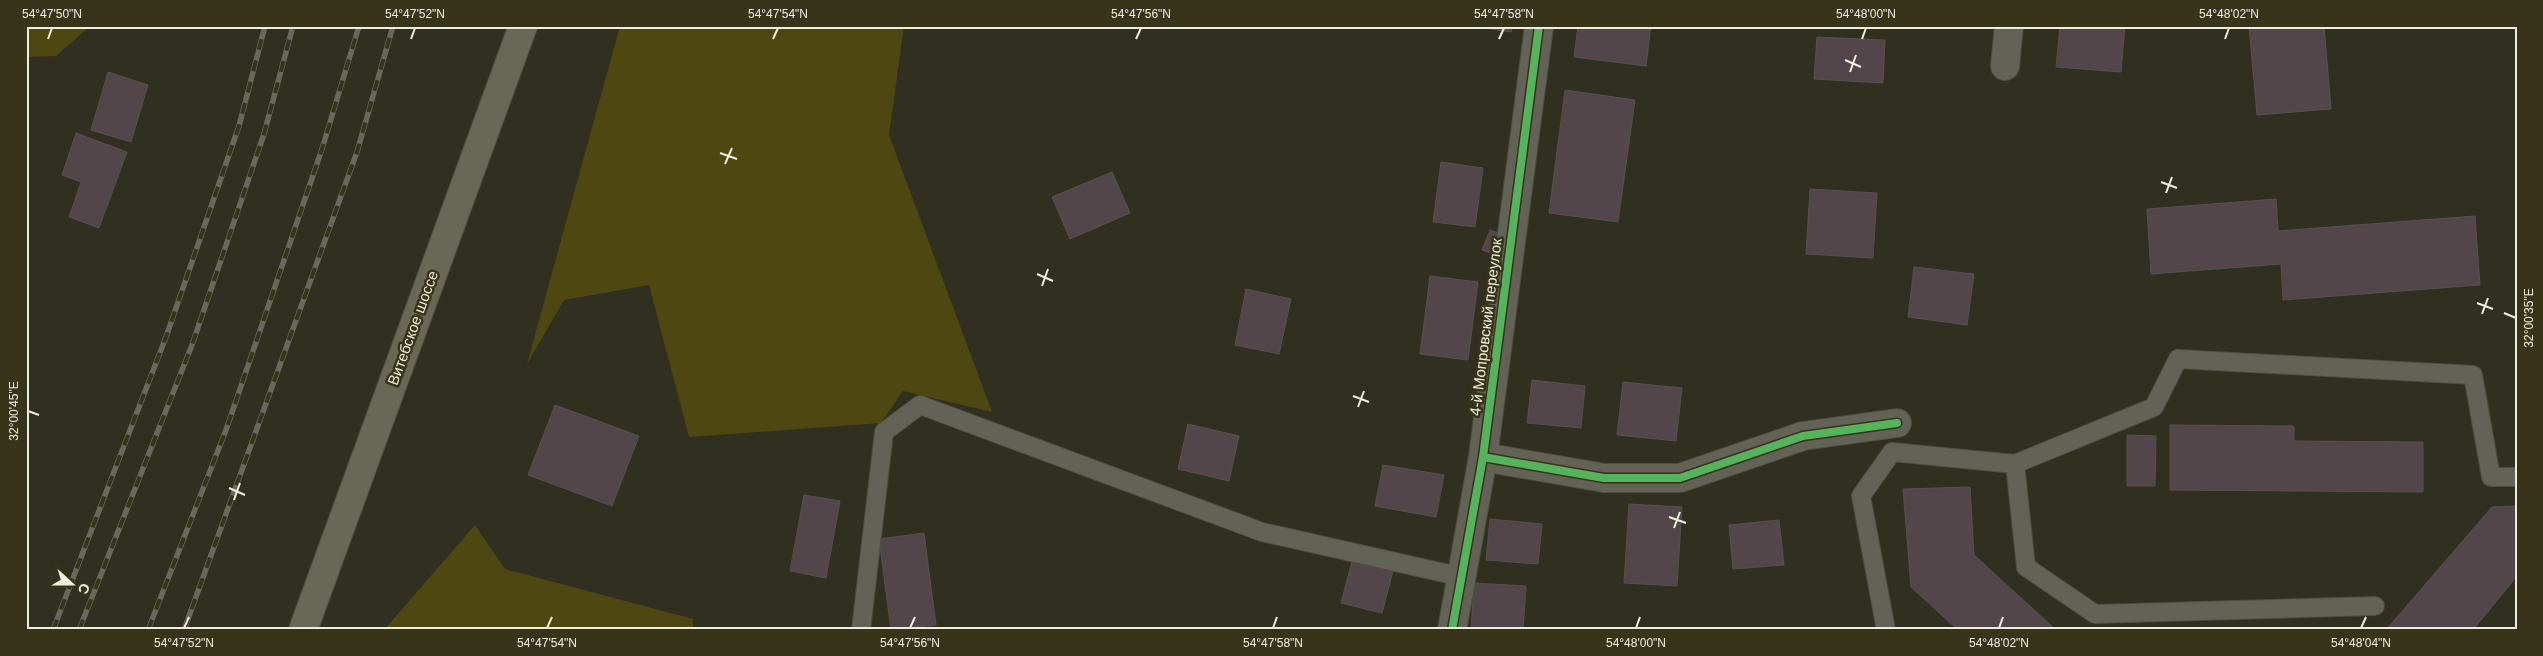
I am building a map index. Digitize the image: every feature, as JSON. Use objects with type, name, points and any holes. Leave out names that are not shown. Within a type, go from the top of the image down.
[{"type":"main road","name":"Витебское шоссе","points":[[303,630],[523,26]]},
{"type":"street","name":"4-й Мопровский переулок","points":[[1452,630],[1483,457],[1539,26]]},
{"type":"street","points":[[2005,66],[2009,26]]},
{"type":"street","points":[[1483,457],[1604,478],[1680,478],[1803,436],[1897,423]]},
{"type":"lane","points":[[1886,630],[1861,496],[1892,452],[2015,464],[2154,407],[2178,359],[2473,375],[2491,477],[2517,476]]},
{"type":"lane","points":[[861,630],[884,432],[920,405],[1262,532],[1462,577]]},
{"type":"lane","points":[[2015,464],[2026,568],[2094,614],[2374,606]]},
{"type":"shaded area","points":[[26,26],[90,26],[56,56],[26,57]]},
{"type":"shaded area","points":[[620,26],[904,26],[889,135],[992,412],[903,391],[881,423],[689,437],[649,285],[564,300],[527,364]]},
{"type":"shaded area","points":[[475,525],[505,569],[693,619],[693,630],[384,630]]},
{"type":"building","points":[[1470,26],[1512,26],[1511,32]]},
{"type":"building","points":[[1578,26],[1651,26],[1646,66],[1574,57]]},
{"type":"building","points":[[2060,26],[2125,26],[2121,72],[2056,67]]},
{"type":"building","points":[[2249,26],[2324,26],[2331,109],[2257,115]]},
{"type":"building","points":[[1817,37],[1885,40],[1883,83],[1814,79]]},
{"type":"building","points":[[108,72],[148,85],[131,142],[91,130]]},
{"type":"building","points":[[1565,90],[1635,100],[1618,222],[1549,213]]},
{"type":"building","points":[[76,133],[127,152],[99,228],[69,217],[81,182],[62,175]]},
{"type":"building","points":[[1441,162],[1483,168],[1475,227],[1433,222]]},
{"type":"building","points":[[1112,172],[1130,213],[1070,239],[1052,197]]},
{"type":"building","points":[[1810,189],[1877,193],[1873,258],[1806,254]]},
{"type":"building","points":[[2276,199],[2278,231],[2475,216],[2480,285],[2283,300],[2281,264],[2151,274],[2147,209]]},
{"type":"building","points":[[1490,230],[1511,238],[1503,258],[1482,250]]},
{"type":"building","points":[[1914,267],[1974,274],[1967,325],[1908,317]]},
{"type":"building","points":[[1430,276],[1478,282],[1468,360],[1420,354]]},
{"type":"building","points":[[1246,289],[1291,299],[1279,354],[1235,345]]},
{"type":"building","points":[[1532,380],[1585,386],[1581,428],[1527,423]]},
{"type":"building","points":[[1623,382],[1682,388],[1676,441],[1617,435]]},
{"type":"building","points":[[555,405],[639,436],[612,506],[528,475]]},
{"type":"building","points":[[1188,424],[1239,436],[1229,481],[1178,469]]},
{"type":"building","points":[[2170,425],[2294,426],[2294,441],[2423,442],[2423,492],[2170,490]]},
{"type":"building","points":[[2127,435],[2156,436],[2155,486],[2127,486]]},
{"type":"building","points":[[1383,465],[1444,475],[1436,517],[1375,506]]},
{"type":"building","points":[[1970,487],[1974,555],[2056,630],[1958,630],[1911,587],[1903,489]]},
{"type":"building","points":[[804,495],[840,501],[826,578],[790,571]]},
{"type":"building","points":[[1629,504],[1682,507],[1677,586],[1624,583]]},
{"type":"building","points":[[2517,506],[2517,576],[2473,630],[2386,630],[2492,507]]},
{"type":"building","points":[[1490,519],[1542,524],[1538,564],[1486,560]]},
{"type":"building","points":[[1779,520],[1784,565],[1733,569],[1729,525]]},
{"type":"building","points":[[924,533],[936,625],[891,630],[879,539]]},
{"type":"building","points":[[1352,561],[1393,571],[1382,613],[1341,603]]},
{"type":"building","points":[[1474,583],[1526,586],[1523,630],[1471,630]]},
{"type":"railway","points":[[53,630],[166,337],[239,126],[265,26]]},
{"type":"railway","points":[[79,630],[192,345],[264,134],[293,26]]},
{"type":"railway","points":[[148,630],[226,430],[322,149],[359,26]]},
{"type":"railway","points":[[184,630],[357,152],[393,26]]},
{"type":"cycle path","points":[[1452,630],[1483,457],[1539,26]]},
{"type":"cycle path","points":[[1483,457],[1604,478],[1680,478],[1803,436],[1897,423]]}]
